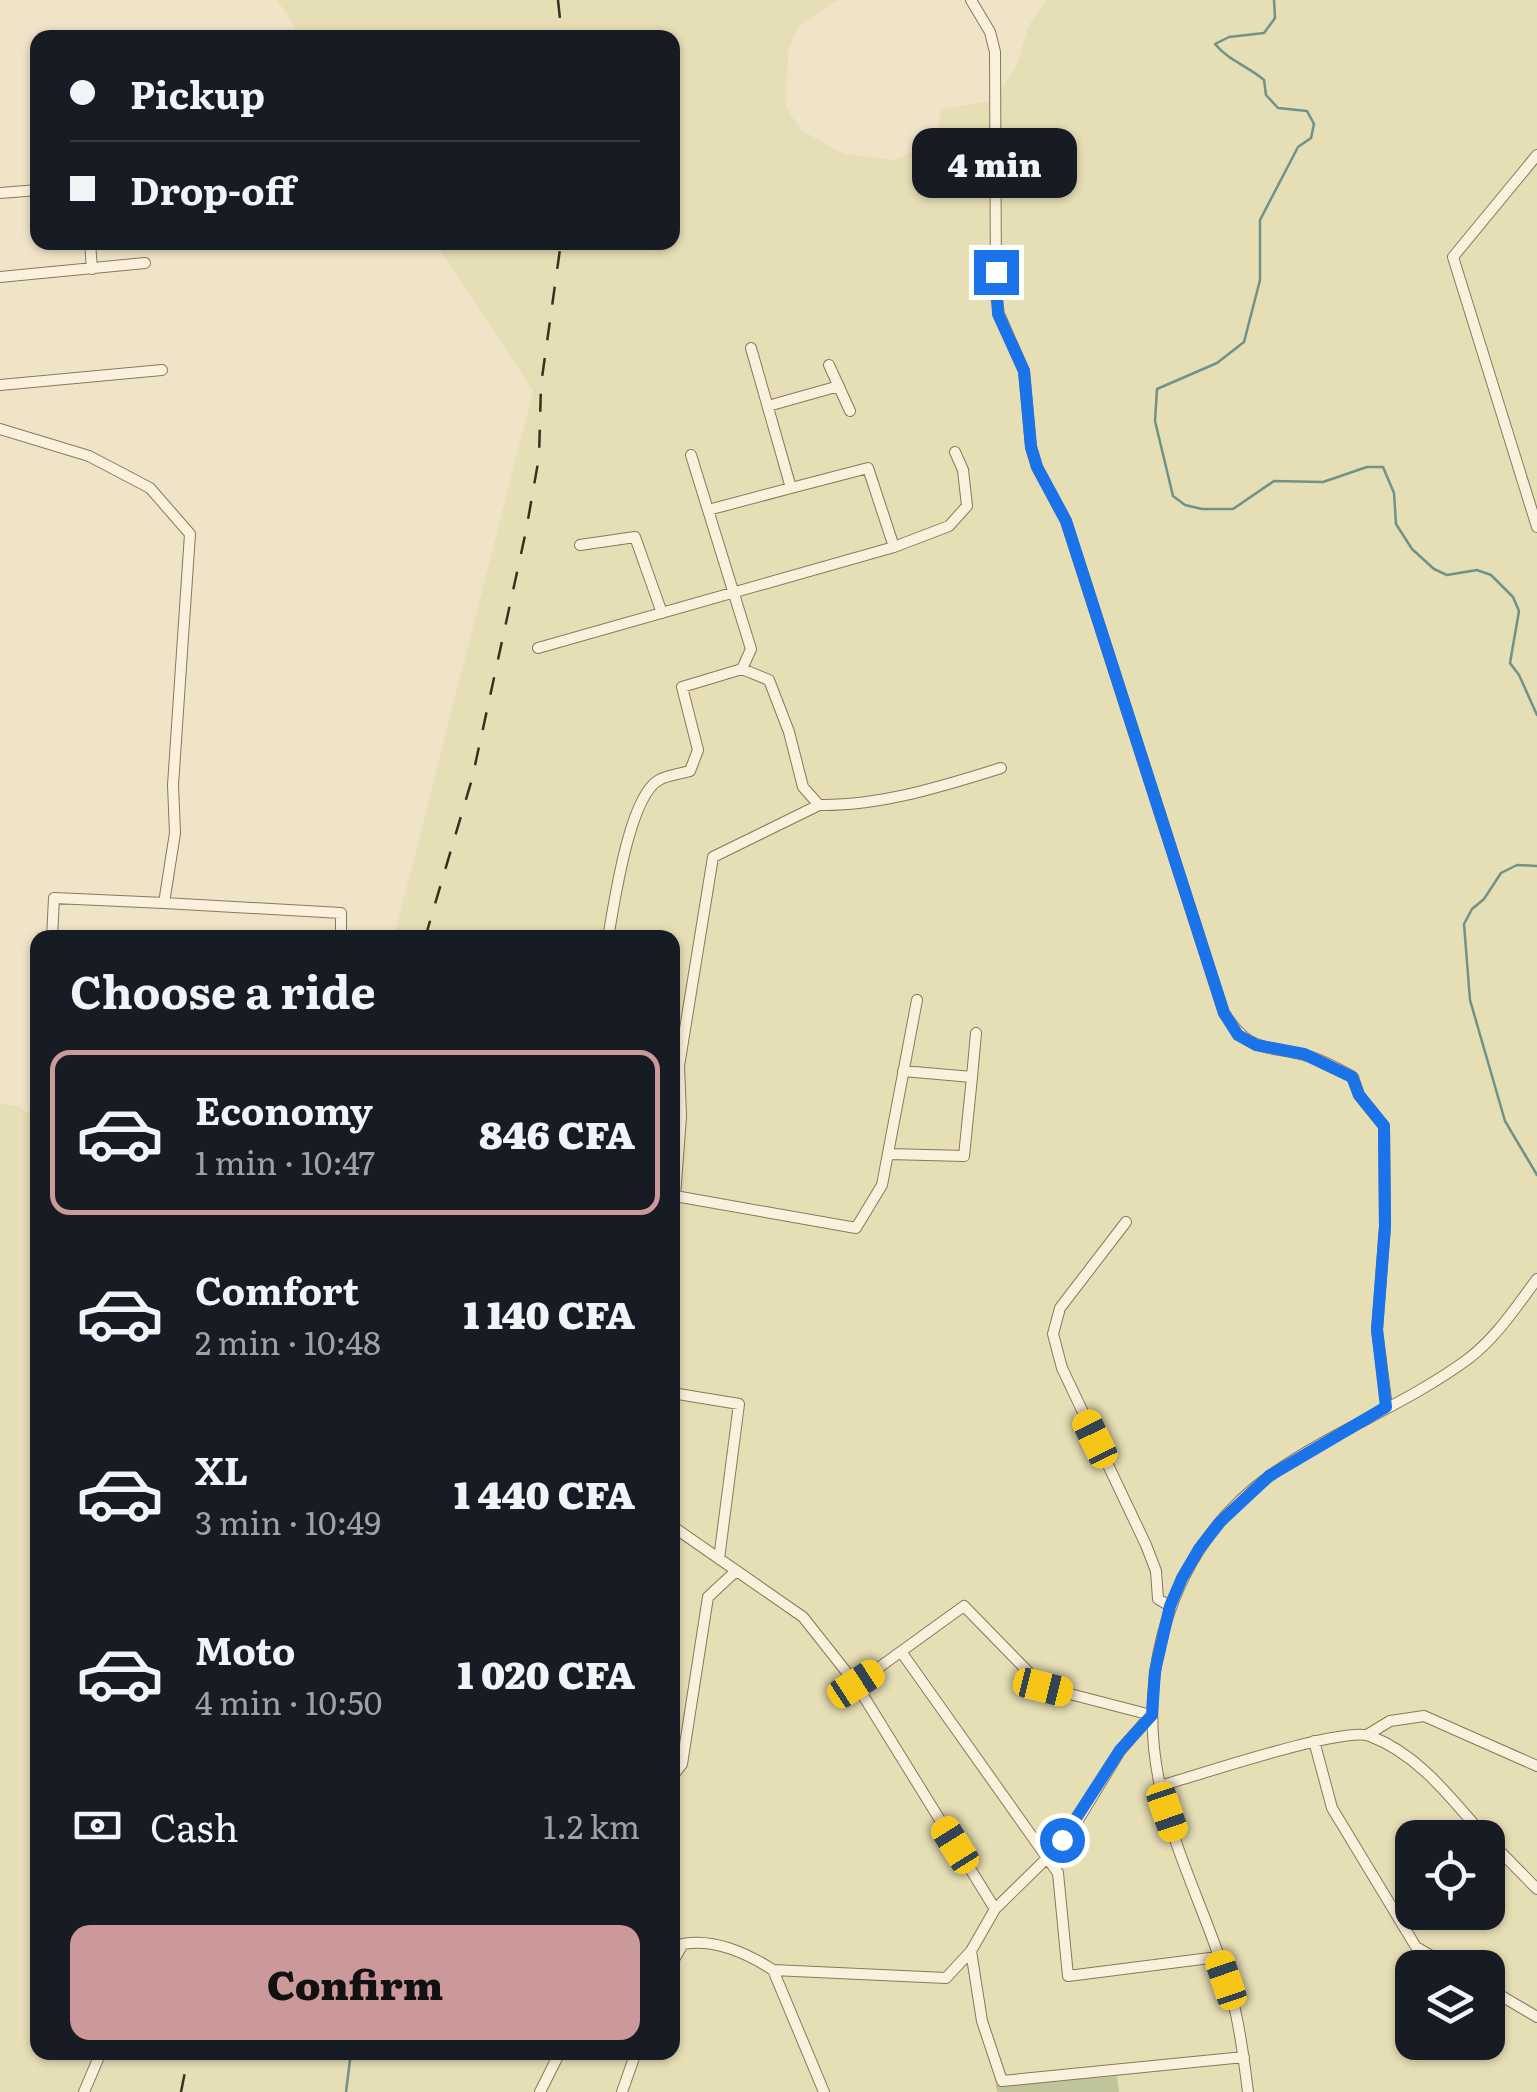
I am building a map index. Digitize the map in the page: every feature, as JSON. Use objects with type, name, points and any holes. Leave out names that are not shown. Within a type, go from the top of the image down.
[{"type":"street","points":[[971,0],[990,32],[996,52],[996,295],[998,314],[1024,371],[1031,447],[1037,467],[1066,521],[1224,1013],[1238,1035],[1256,1045],[1304,1054],[1352,1077],[1359,1095],[1384,1126],[1385,1226],[1377,1330],[1386,1407]]},
{"type":"street","points":[[1537,155],[1452,257],[1537,527]]},
{"type":"street","points":[[0,193],[30,191]]},
{"type":"street","points":[[91,250],[92,268]]},
{"type":"street","points":[[0,278],[145,263]]},
{"type":"street","points":[[751,348],[790,488]]},
{"type":"street","points":[[830,365],[850,410]]},
{"type":"street","points":[[0,385],[162,370]]},
{"type":"street","points":[[768,406],[839,386]]},
{"type":"street","points":[[0,428],[89,456],[150,488],[190,534],[172,784],[174,832],[164,903]]},
{"type":"street","points":[[538,648],[894,546],[949,526],[966,506],[963,470],[955,452]]},
{"type":"street","points":[[691,455],[751,649],[742,669]]},
{"type":"street","points":[[708,510],[868,468],[894,546]]},
{"type":"street","points":[[580,546],[635,537],[662,612]]},
{"type":"street","points":[[609,930],[622,852],[649,790],[657,780],[690,771],[698,750],[682,686],[742,669],[769,680],[804,788],[820,805]]},
{"type":"street","points":[[680,1060],[713,858],[820,805],[846,806],[897,796],[1001,768]]},
{"type":"street","points":[[52,930],[54,898],[341,912],[342,930]]},
{"type":"street","points":[[680,1201],[856,1228],[882,1184],[917,1000]]},
{"type":"street","points":[[889,1154],[964,1156],[976,1034]]},
{"type":"street","points":[[903,1071],[972,1077]]},
{"type":"street","points":[[680,1091],[680,1126]]},
{"type":"street","points":[[1126,1222],[1060,1308],[1053,1334],[1062,1368],[1151,1558],[1158,1599],[1170,1606]]},
{"type":"street","points":[[1248,2092],[1234,2002],[1160,1786],[1152,1715],[1155,1671],[1170,1606],[1199,1549],[1269,1476],[1469,1358],[1494,1336],[1537,1279]]},
{"type":"street","points":[[680,1394],[740,1404],[719,1559]]},
{"type":"street","points":[[680,1532],[803,1617],[856,1684],[995,1909]]},
{"type":"street","points":[[680,1767],[708,1596],[736,1571]]},
{"type":"street","points":[[856,1684],[964,1606],[1043,1687],[1152,1715]]},
{"type":"street","points":[[902,1654],[1058,1873],[1068,1976],[1218,1957]]},
{"type":"street","points":[[772,1970],[946,1978],[971,1950],[995,1909],[1077,1822],[1120,1750],[1152,1715]]},
{"type":"street","points":[[1160,1786],[1314,1742],[1367,1734],[1390,1721],[1424,1716],[1537,1766]]},
{"type":"street","points":[[1367,1734],[1417,1762],[1470,1820]]},
{"type":"street","points":[[1314,1742],[1332,1808],[1421,1950]]},
{"type":"street","points":[[1505,1856],[1537,1889]]},
{"type":"street","points":[[680,1949],[683,1944],[700,1941],[752,1956],[772,1970],[824,2092]]},
{"type":"street","points":[[971,1950],[982,2021],[1002,2080],[1244,2057]]},
{"type":"street","points":[[1505,1998],[1537,2017]]},
{"type":"street","points":[[84,2092],[98,2060]]},
{"type":"street","points":[[540,2092],[556,2060]]},
{"type":"street","points":[[622,2092],[633,2060]]},
{"type":"shaded area","points":[[277,0],[838,0],[798,26],[788,52],[786,107],[801,130],[844,154],[894,160],[934,141],[941,110],[993,100],[1015,69],[1030,23],[1046,0],[1537,0],[1537,2092],[0,2092],[0,1103],[30,1114],[30,2060],[680,2060],[680,930],[396,930],[533,391],[441,250],[680,250],[680,30],[297,30]]},
{"type":"green space","points":[[1117,2076],[1119,2092],[998,2092],[995,2085]]},
{"type":"waterway","points":[[1274,0],[1275,18],[1264,33],[1229,37],[1215,44],[1264,80],[1266,95],[1278,108],[1307,111],[1314,124],[1311,138],[1298,147],[1260,220],[1260,280],[1244,342],[1217,363],[1157,389],[1155,421],[1173,496],[1185,505],[1202,509],[1233,509],[1274,481],[1323,482],[1367,467],[1383,467],[1394,493],[1396,524],[1412,549],[1447,575],[1477,570],[1491,575],[1513,597],[1519,611],[1510,663],[1537,715]]},
{"type":"waterway","points":[[1537,866],[1517,865],[1501,873],[1464,924],[1470,1000],[1505,1121],[1537,1175]]},
{"type":"waterway","points":[[346,2092],[350,2060]]},
{"type":"railway","points":[[558,0],[561,30]]},
{"type":"railway","points":[[427,930],[472,779],[526,531],[539,457],[541,385],[560,250]]},
{"type":"railway","points":[[181,2092],[187,2060]]},
{"type":"route","points":[[996,272],[998,314],[1024,371],[1031,447],[1037,467],[1066,521],[1224,1013],[1238,1035],[1256,1045],[1304,1054],[1352,1077],[1359,1095],[1384,1126],[1385,1226],[1377,1330],[1386,1407],[1269,1476],[1220,1522],[1199,1549],[1170,1606],[1155,1671],[1152,1715],[1120,1750],[1062,1840]]}]
